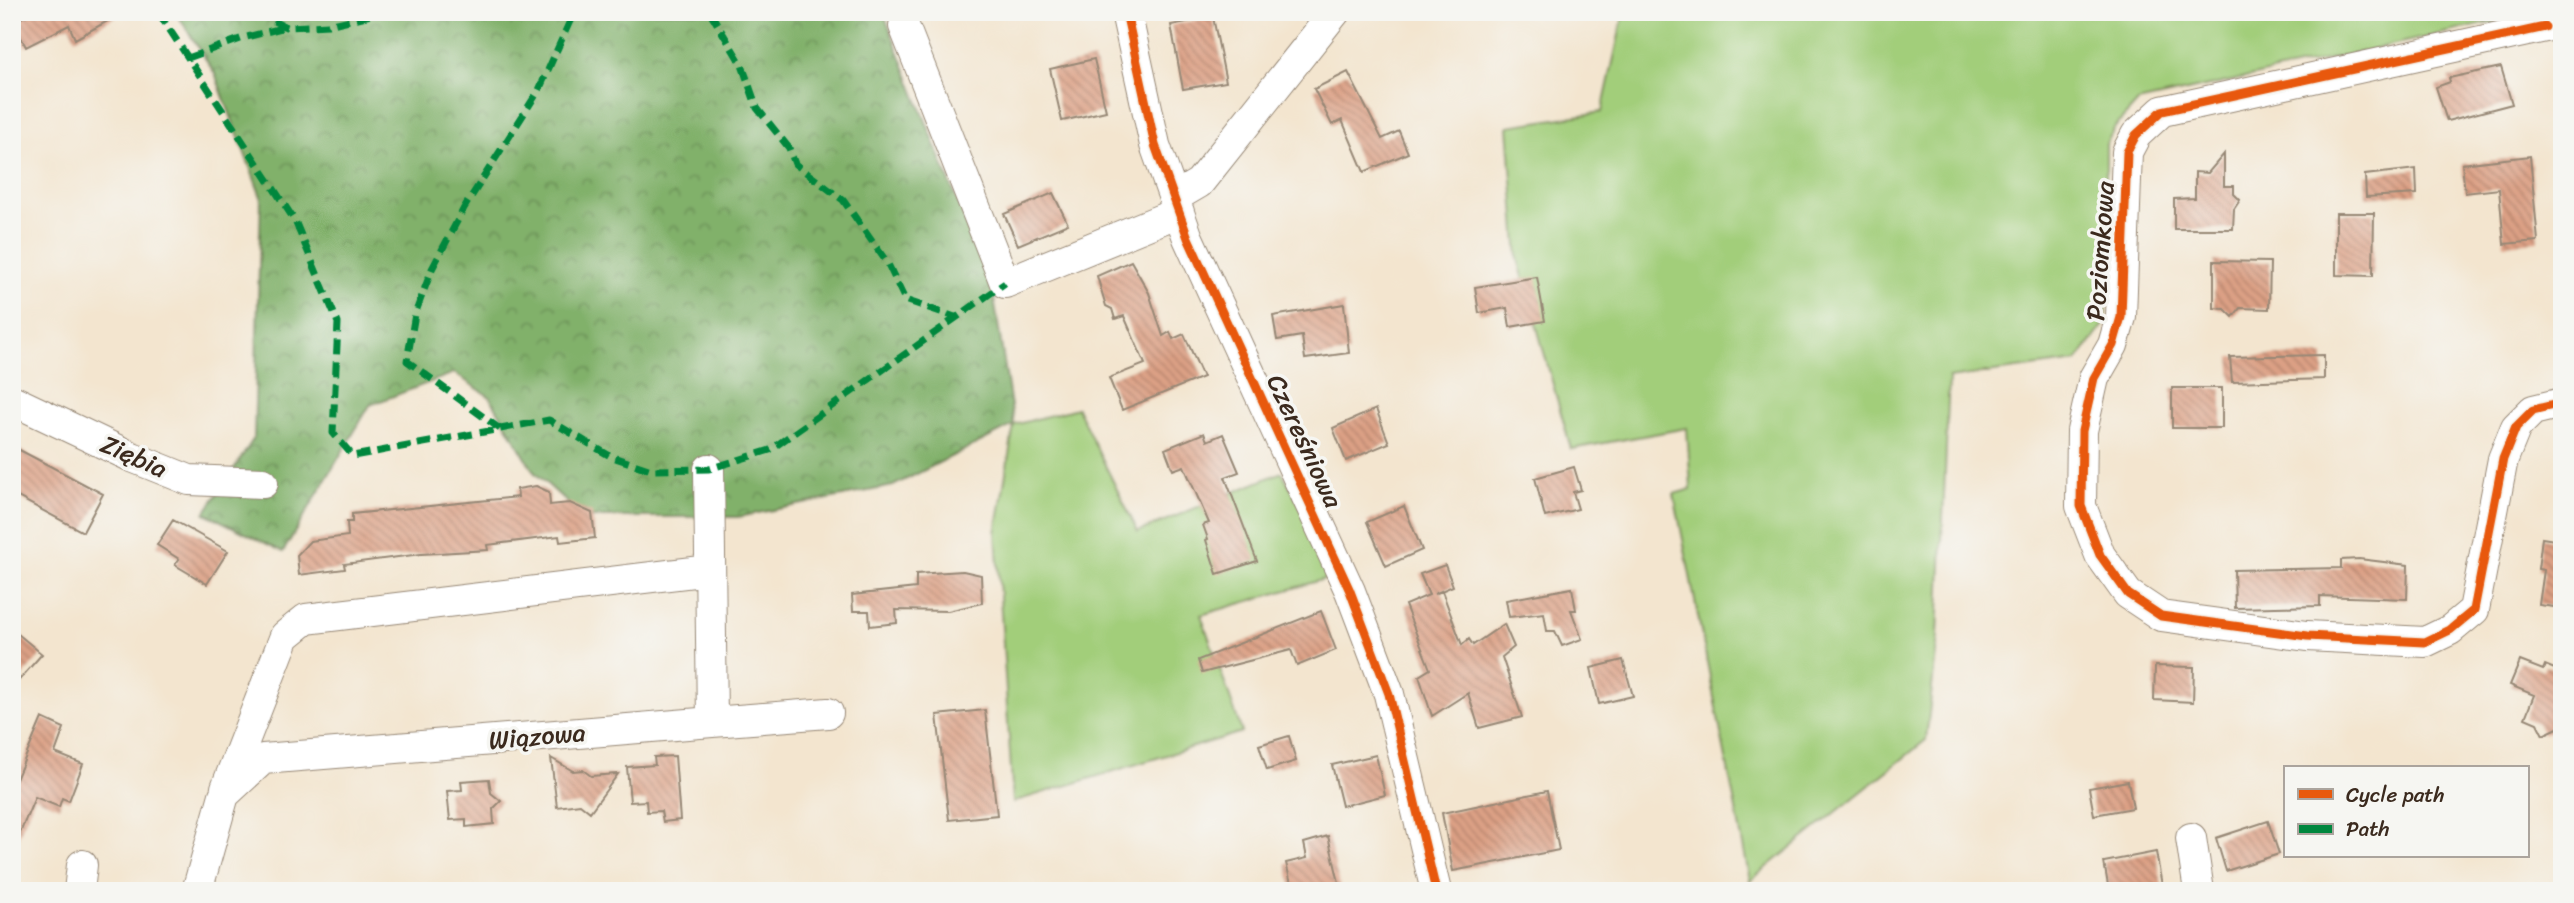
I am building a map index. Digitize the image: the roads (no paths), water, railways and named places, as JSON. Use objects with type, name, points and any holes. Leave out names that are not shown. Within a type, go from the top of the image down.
[{"type":"street","name":"Czereśniowa","points":[[1126,12],[1155,145],[1177,204],[1355,604],[1389,694],[1436,891]]},
{"type":"street","points":[[904,26],[1005,284],[1177,204],[1199,183],[1335,12]]},
{"type":"street","name":"Poziomkowa","points":[[2546,27],[2162,111],[2136,135],[2127,152],[2121,317],[2113,345],[2094,378],[2082,431],[2081,506],[2100,555],[2128,594],[2161,616],[2307,636],[2425,642],[2450,630],[2474,610],[2503,459],[2516,427],[2533,410],[2562,403]]},
{"type":"street","name":"Ziębia","points":[[12,400],[132,457],[189,480],[263,483]]},
{"type":"street","points":[[709,470],[712,722]]},
{"type":"street","points":[[197,891],[224,795],[285,636],[306,620],[710,570]]},
{"type":"street","name":"Wiązowa","points":[[224,795],[262,759],[828,713]]},
{"type":"street","points":[[2191,838],[2199,891]]}]
